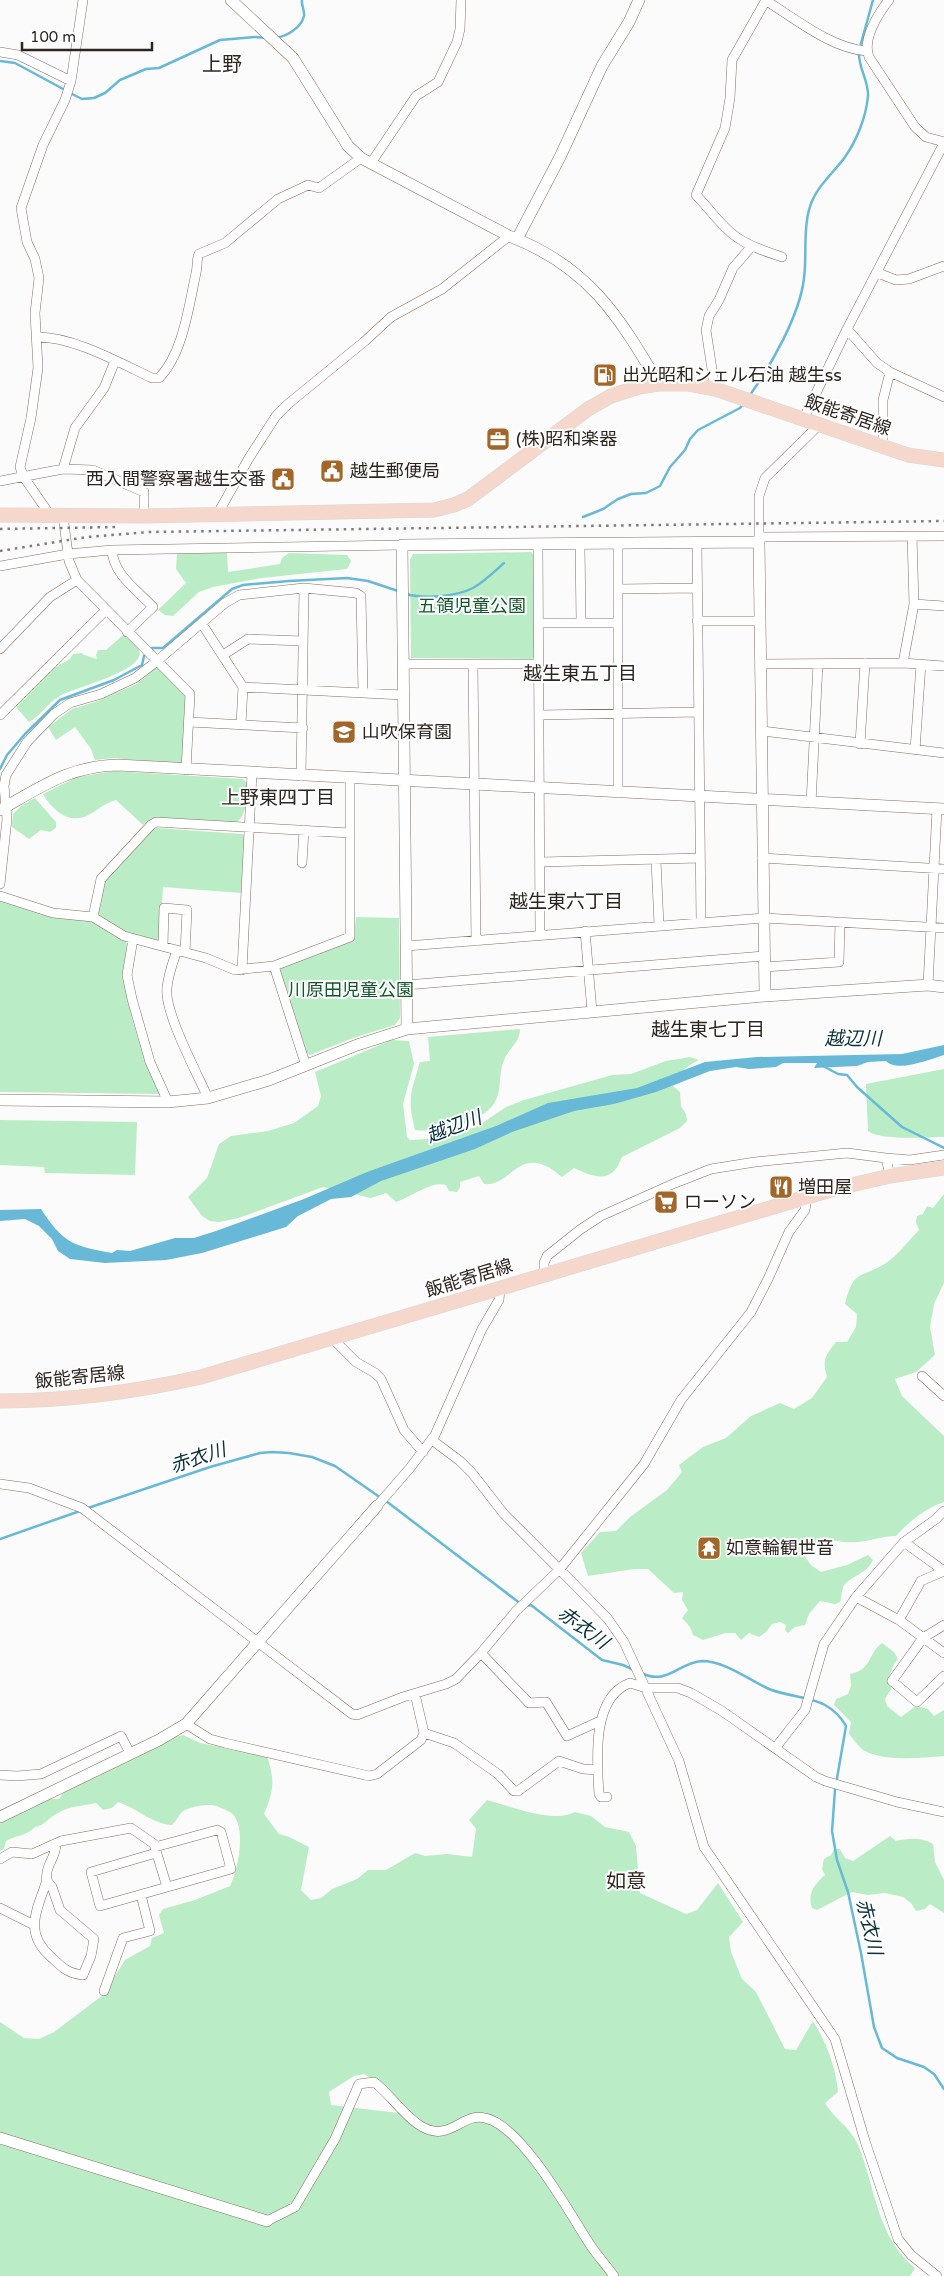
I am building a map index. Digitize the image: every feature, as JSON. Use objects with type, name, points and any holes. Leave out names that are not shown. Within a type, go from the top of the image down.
[{"type":"main road","name":"飯能寄居線","points":[[0,515],[144,516],[414,511],[454,505],[482,490],[603,400],[639,387],[659,384],[688,384],[715,389],[908,455],[944,460]]},
{"type":"main road","name":"飯能寄居線","points":[[0,1401],[79,1398],[201,1377],[807,1198],[890,1176],[944,1168]]},
{"type":"street","points":[[83,0],[71,81],[65,100],[43,145],[20,208],[26,242],[38,267],[39,278],[35,313],[38,368],[31,418],[20,467],[23,476],[56,515],[77,580],[190,694],[186,770]]},
{"type":"street","points":[[231,0],[293,58],[348,146],[366,160],[513,238],[534,246],[561,262],[606,302],[624,325],[659,384]]},
{"type":"street","points":[[36,337],[50,336],[102,354],[152,378],[159,378],[168,370],[175,356],[189,305],[199,254],[226,243],[278,199],[308,185],[319,188],[366,160],[416,96],[438,82],[457,42],[460,29],[460,0]]},
{"type":"street","points":[[217,515],[249,458],[276,416],[288,404],[365,341],[391,317],[442,289],[513,238],[560,157],[602,66],[630,22],[639,0]]},
{"type":"street","points":[[782,257],[752,246],[737,238],[722,225],[696,195],[725,128],[730,98],[732,60],[765,0],[833,42],[861,51],[915,127],[926,137],[944,142],[878,273],[847,329],[803,420]]},
{"type":"street","points":[[861,51],[876,20],[889,0]]},
{"type":"street","points":[[0,52],[18,55],[71,81]]},
{"type":"street","points":[[715,389],[706,330],[709,316],[723,293],[733,268],[752,246]]},
{"type":"street","points":[[878,273],[896,280],[909,279],[944,266]]},
{"type":"street","points":[[847,329],[877,362],[890,372],[944,397]]},
{"type":"street","points":[[62,469],[75,428],[104,388],[115,361]]},
{"type":"street","points":[[883,447],[883,400],[890,372]]},
{"type":"street","points":[[765,996],[759,496],[765,478],[819,425]]},
{"type":"street","points":[[0,480],[62,469],[93,470],[144,492],[146,496],[144,516]]},
{"type":"street","points":[[903,663],[914,604],[912,536]]},
{"type":"street","points":[[0,566],[68,554],[112,550],[538,546],[944,536]]},
{"type":"street","points":[[697,543],[701,922]]},
{"type":"street","points":[[580,544],[581,622]]},
{"type":"street","points":[[618,544],[618,793]]},
{"type":"street","points":[[402,546],[407,1028]]},
{"type":"street","points":[[538,546],[540,935]]},
{"type":"street","points":[[112,550],[112,562],[117,570],[153,607],[128,632]]},
{"type":"street","points":[[0,649],[50,597],[77,580]]},
{"type":"street","points":[[301,776],[304,588]]},
{"type":"street","points":[[0,884],[7,819],[2,809],[4,786],[10,765],[27,742],[54,714],[70,703],[101,694],[135,678],[155,659],[202,624],[225,603],[239,595],[304,588],[356,593],[361,596],[363,692]]},
{"type":"street","points":[[618,589],[697,588]]},
{"type":"street","points":[[914,604],[944,606]]},
{"type":"street","points":[[0,715],[106,610]]},
{"type":"street","points":[[697,621],[760,621]]},
{"type":"street","points":[[539,623],[618,623]]},
{"type":"street","points":[[202,624],[243,686],[241,724]]},
{"type":"street","points":[[223,655],[248,639],[303,641]]},
{"type":"street","points":[[760,664],[903,663],[944,666]]},
{"type":"street","points":[[403,664],[539,664]]},
{"type":"street","points":[[474,664],[476,940]]},
{"type":"street","points":[[811,802],[818,664]]},
{"type":"street","points":[[860,744],[865,664]]},
{"type":"street","points":[[914,750],[921,664]]},
{"type":"street","points":[[243,686],[403,695]]},
{"type":"street","points":[[540,715],[698,712]]},
{"type":"street","points":[[189,722],[303,728]]},
{"type":"street","points":[[762,731],[944,753]]},
{"type":"street","points":[[2,809],[58,777],[80,769],[118,765],[252,774],[940,809],[934,868],[928,985]]},
{"type":"street","points":[[242,970],[252,774]]},
{"type":"street","points":[[0,896],[53,913],[93,917],[124,936],[181,951],[235,970],[274,966],[350,937],[350,778]]},
{"type":"street","points":[[93,917],[101,879],[151,824],[156,822],[350,833]]},
{"type":"street","points":[[302,863],[304,830]]},
{"type":"street","points":[[541,862],[700,858]]},
{"type":"street","points":[[762,858],[944,869]]},
{"type":"street","points":[[656,860],[659,925]]},
{"type":"street","points":[[163,946],[164,908],[186,910],[181,951],[167,988],[168,1000],[174,1020],[208,1098]]},
{"type":"street","points":[[406,946],[764,918],[944,928]]},
{"type":"street","points":[[406,985],[588,970],[764,962],[839,962],[840,922]]},
{"type":"street","points":[[585,931],[592,1011]]},
{"type":"street","points":[[133,939],[127,975],[150,1062],[168,1102]]},
{"type":"street","points":[[274,966],[306,1066]]},
{"type":"street","points":[[0,1100],[168,1102],[208,1098],[246,1088],[306,1066],[357,1044],[407,1028],[765,996],[928,985],[944,987]]},
{"type":"street","points":[[544,1275],[544,1263],[547,1256],[564,1241],[601,1216],[711,1169],[755,1162],[847,1153],[910,1160],[944,1155]]},
{"type":"street","points":[[886,1158],[890,1176]]},
{"type":"street","points":[[0,1484],[29,1488],[82,1508],[256,1643],[357,1716],[403,1697],[446,1684],[456,1679],[481,1653],[516,1611],[560,1570],[644,1464],[681,1400],[751,1312],[790,1232],[805,1210],[807,1198]]},
{"type":"street","points":[[0,1817],[130,1754],[186,1724],[377,1506],[432,1440],[466,1370],[482,1330],[499,1300],[500,1288]]},
{"type":"street","points":[[332,1338],[356,1362],[375,1373],[381,1379],[404,1430],[423,1452]]},
{"type":"street","points":[[922,1376],[944,1396]]},
{"type":"street","points":[[432,1440],[466,1467],[504,1514],[608,1619],[624,1642],[679,1761],[704,1846],[835,2039],[865,2140],[898,2239],[911,2255],[937,2276]]},
{"type":"street","points":[[776,1747],[805,1710],[824,1644],[856,1597],[904,1542],[944,1511]]},
{"type":"street","points":[[904,1542],[944,1571]]},
{"type":"street","points":[[899,1620],[921,1581],[944,1571]]},
{"type":"street","points":[[856,1597],[899,1620],[944,1653]]},
{"type":"street","points":[[944,1624],[923,1638],[892,1681],[918,1702],[944,1676]]},
{"type":"street","points":[[481,1653],[529,1703],[546,1702],[567,1736],[600,1721]]},
{"type":"street","points":[[606,1798],[598,1794],[600,1721],[610,1700],[623,1686],[630,1683],[646,1688],[672,1688],[691,1693],[722,1710],[816,1777],[825,1781],[888,1800],[944,1812]]},
{"type":"street","points":[[186,1724],[197,1732],[218,1741],[369,1776],[377,1774],[421,1740],[424,1733],[415,1694]]},
{"type":"street","points":[[424,1733],[454,1743],[498,1774],[514,1791],[518,1791],[559,1761],[583,1769],[598,1770]]},
{"type":"street","points":[[0,1775],[42,1774],[121,1736],[130,1754]]},
{"type":"street","points":[[0,1859],[12,1852],[32,1854],[56,1844],[131,1828],[147,1838],[156,1850],[167,1887]]},
{"type":"street","points":[[217,1830],[221,1832],[231,1869],[100,1906],[90,1872],[156,1850],[217,1830]]},
{"type":"street","points":[[46,1881],[52,1887],[60,1910],[94,1939],[91,1956],[83,1975],[69,1973],[41,1948],[34,1925],[36,1906],[46,1881],[46,1871],[56,1852],[56,1844]]},
{"type":"street","points":[[104,1991],[123,1938],[150,1931],[141,1894]]},
{"type":"street","points":[[0,1908],[34,1925]]},
{"type":"street","points":[[0,2138],[267,2220],[295,2207],[335,2139],[359,2084],[374,2082],[384,2089],[414,2122],[425,2129],[445,2131],[470,2118],[486,2118],[504,2128],[547,2175],[590,2244],[614,2276]]},
{"type":"green space","points":[[208,551],[227,553],[228,572],[280,564],[282,558],[289,553],[347,555],[351,561],[347,569],[262,578],[213,587],[199,592],[173,616],[165,615],[158,610],[186,583],[176,569],[177,554]]},
{"type":"green space","name":"五領児童公園","points":[[531,552],[534,555],[535,656],[532,659],[411,658],[410,560],[413,554]]},
{"type":"green space","points":[[123,635],[139,650],[139,658],[132,665],[106,678],[65,693],[50,703],[37,717],[29,722],[16,707],[54,668],[70,659],[73,654],[82,653],[97,659],[98,650],[106,650]]},
{"type":"green space","points":[[155,668],[160,669],[187,697],[184,760],[179,764],[113,758],[95,760],[91,749],[75,727],[56,740],[48,727],[72,709],[95,702],[137,684]]},
{"type":"green space","points":[[114,771],[243,779],[247,784],[244,811],[235,823],[153,818],[143,825],[116,800],[84,817],[71,818],[55,809],[43,794],[77,777]]},
{"type":"green space","points":[[35,798],[56,822],[56,828],[50,832],[41,830],[29,839],[12,827],[13,814],[21,806]]},
{"type":"green space","points":[[153,829],[242,834],[245,836],[241,893],[163,887],[160,939],[156,940],[123,932],[97,913],[103,883]]},
{"type":"green space","points":[[0,901],[49,916],[92,921],[101,925],[116,937],[126,940],[124,975],[129,1006],[147,1066],[160,1094],[0,1092]]},
{"type":"green space","name":"川原田児童公園","points":[[356,917],[399,918],[400,1018],[395,1025],[353,1038],[310,1055],[307,1053],[279,972],[281,968],[354,940]]},
{"type":"green space","points":[[520,1029],[520,1034],[503,1063],[498,1095],[491,1108],[482,1115],[460,1125],[436,1130],[415,1130],[411,1110],[411,1095],[420,1062],[430,1061],[428,1037]]},
{"type":"green space","points":[[392,1040],[409,1041],[414,1064],[403,1104],[407,1137],[410,1140],[441,1138],[478,1126],[506,1107],[524,1100],[612,1075],[631,1074],[666,1061],[690,1057],[699,1060],[683,1070],[673,1086],[680,1092],[681,1106],[686,1114],[687,1121],[680,1128],[622,1157],[618,1166],[608,1175],[596,1176],[574,1168],[562,1177],[547,1167],[536,1163],[526,1164],[494,1183],[484,1184],[479,1176],[460,1182],[457,1192],[449,1191],[446,1185],[440,1184],[421,1190],[396,1202],[386,1193],[371,1198],[323,1187],[239,1218],[219,1222],[210,1221],[202,1216],[188,1197],[207,1178],[219,1144],[231,1136],[268,1131],[294,1123],[318,1106],[321,1096],[315,1072]]},
{"type":"green space","points":[[944,1069],[944,1137],[893,1137],[874,1134],[868,1131],[866,1084]]},
{"type":"green space","points":[[0,1120],[137,1122],[135,1175],[45,1173],[44,1167],[0,1165]]},
{"type":"green space","points":[[944,1194],[944,1283],[934,1304],[930,1327],[935,1355],[916,1372],[895,1379],[902,1396],[944,1436],[944,1502],[918,1516],[896,1536],[857,1542],[828,1540],[807,1545],[803,1554],[811,1565],[821,1572],[847,1565],[868,1555],[873,1560],[864,1571],[844,1585],[840,1602],[835,1604],[820,1601],[809,1614],[805,1625],[795,1627],[788,1633],[785,1630],[786,1625],[780,1622],[772,1624],[759,1637],[749,1633],[741,1640],[735,1633],[726,1633],[703,1640],[693,1635],[690,1627],[682,1618],[688,1610],[682,1600],[683,1592],[674,1593],[648,1569],[634,1569],[588,1576],[581,1553],[600,1532],[616,1531],[630,1517],[667,1490],[682,1472],[679,1465],[703,1447],[726,1438],[751,1416],[780,1403],[794,1409],[812,1398],[827,1377],[825,1362],[829,1351],[836,1342],[847,1342],[856,1327],[857,1314],[845,1304],[855,1279],[886,1263],[895,1256],[919,1230],[916,1222],[917,1216],[923,1214],[927,1206],[933,1208]]},
{"type":"green space","points":[[882,1643],[894,1652],[898,1659],[887,1682],[892,1688],[885,1699],[887,1706],[901,1717],[916,1706],[928,1709],[934,1716],[944,1710],[944,1756],[906,1758],[878,1756],[863,1750],[849,1734],[851,1722],[834,1705],[836,1699],[848,1694],[851,1686],[850,1674],[862,1669]]},
{"type":"green space","points":[[183,1735],[200,1743],[267,1756],[272,1785],[270,1798],[264,1814],[279,1834],[309,1847],[301,1890],[311,1900],[321,1898],[332,1889],[357,1879],[368,1870],[386,1870],[415,1853],[425,1856],[447,1854],[472,1857],[476,1829],[469,1820],[487,1800],[519,1810],[544,1815],[556,1816],[575,1812],[591,1816],[605,1827],[629,1832],[636,1846],[640,1893],[686,1914],[697,1910],[718,1883],[743,1922],[729,1937],[731,1952],[742,1979],[756,1992],[785,2049],[796,2050],[813,2021],[822,2037],[833,2064],[838,2092],[825,2103],[850,2132],[858,2145],[885,2226],[892,2241],[902,2255],[915,2268],[910,2276],[0,2276],[0,2022],[24,2038],[39,2039],[54,2032],[103,1995],[125,1960],[150,1946],[152,1938],[164,1933],[159,1915],[163,1909],[195,1900],[230,1886],[238,1859],[240,1836],[239,1826],[230,1812],[215,1806],[193,1807],[185,1810],[172,1825],[158,1822],[118,1802],[112,1808],[103,1810],[96,1803],[62,1811],[28,1832],[6,1841],[4,1849],[0,1851],[0,1821],[50,1799],[59,1799],[62,1794],[75,1786],[171,1738]],"holes":[[[364,2074],[384,2086],[407,2114],[331,2105],[329,2092],[354,2076]]]},
{"type":"green space","points":[[890,1836],[896,1841],[915,1839],[933,1844],[935,1862],[944,1880],[944,1913],[930,1904],[925,1909],[916,1911],[911,1903],[903,1897],[885,1893],[868,1895],[852,1892],[817,1910],[812,1908],[810,1898],[812,1890],[825,1875],[822,1869],[824,1859],[831,1855],[834,1849],[840,1849],[845,1858],[853,1861]]},
{"type":"water","points":[[944,1045],[944,1055],[923,1062],[898,1066],[886,1061],[868,1062],[857,1066],[814,1068],[817,1063],[783,1063],[776,1067],[749,1069],[736,1067],[710,1071],[656,1092],[614,1104],[574,1111],[512,1132],[475,1149],[381,1181],[351,1197],[331,1199],[298,1216],[286,1227],[202,1253],[166,1260],[105,1263],[70,1259],[58,1251],[52,1239],[39,1226],[25,1219],[0,1221],[0,1210],[41,1209],[63,1236],[78,1245],[112,1253],[117,1250],[130,1251],[175,1238],[194,1238],[216,1231],[304,1199],[367,1172],[496,1126],[548,1103],[637,1088],[705,1062],[757,1057],[902,1054]]},
{"type":"waterway","points":[[276,38],[289,33],[300,24],[304,16],[302,0]]},
{"type":"waterway","points":[[860,47],[873,0]]},
{"type":"waterway","points":[[70,93],[82,99],[94,98],[105,93],[120,80],[146,69],[159,68],[220,40],[266,38]]},
{"type":"waterway","points":[[750,395],[775,355],[797,308],[804,278],[806,226],[812,202],[815,195],[849,150],[863,120],[868,90],[860,64],[859,52]]},
{"type":"waterway","points":[[0,61],[15,63],[65,90]]},
{"type":"waterway","points":[[583,517],[603,509],[618,499],[631,494],[646,493],[660,486],[670,467],[685,450],[690,439],[698,430],[740,408],[744,403]]},
{"type":"waterway","points":[[406,594],[414,596],[440,596],[466,591],[482,582],[504,563]]},
{"type":"waterway","points":[[0,769],[7,755],[25,734],[60,700],[114,680],[142,665],[144,656],[152,648],[163,648],[232,589],[243,585],[347,578],[368,581],[398,591]]},
{"type":"waterway","points":[[823,1066],[838,1074],[847,1075],[857,1087],[902,1127],[944,1148]]},
{"type":"waterway","name":"赤衣川","points":[[88,1508],[210,1467],[260,1453],[272,1452],[312,1457],[335,1466],[381,1498]]},
{"type":"waterway","name":"赤衣川","points":[[386,1501],[521,1604]]},
{"type":"waterway","name":"赤衣川","points":[[0,1539],[80,1511]]},
{"type":"waterway","name":"赤衣川","points":[[526,1606],[531,1605],[602,1660],[634,1670]]},
{"type":"waterway","name":"赤衣川","points":[[641,1673],[659,1677],[694,1662],[711,1662],[728,1667],[769,1689],[819,1702],[831,1709],[842,1720],[846,1726],[835,1790],[832,1831],[837,1860],[848,1892],[874,2027],[882,2048],[897,2058],[924,2067],[934,2074],[944,2089]]},
{"type":"railway","points":[[0,551],[87,537],[149,532],[944,521]]},
{"type":"railway","points":[[0,529],[117,527]]},
{"type":"place","name":"出光昭和シェル石油 越生ss","points":[[605,375]]},
{"type":"place","name":"(株)昭和楽器","points":[[498,439]]},
{"type":"place","name":"越生郵便局","points":[[332,471]]},
{"type":"place","name":"西入間警察署越生交番","points":[[283,479]]},
{"type":"place","name":"山吹保育園","points":[[344,732]]},
{"type":"place","name":"増田屋","points":[[781,1187]]},
{"type":"place","name":"ローソン","points":[[666,1202]]},
{"type":"place","name":"如意輪観世音","points":[[709,1548]]},
{"type":"district","name":"上野","points":[[222,65]]},
{"type":"district","name":"越生東五丁目","points":[[580,674]]},
{"type":"district","name":"上野東四丁目","points":[[278,798]]},
{"type":"district","name":"越生東六丁目","points":[[566,902]]},
{"type":"district","name":"越生東七丁目","points":[[708,1030]]},
{"type":"district","name":"如意","points":[[626,1882]]},
{"type":"water label","name":"越辺川","points":[[853,1039]]},
{"type":"water label","name":"越辺川","points":[[454,1127]]}]
